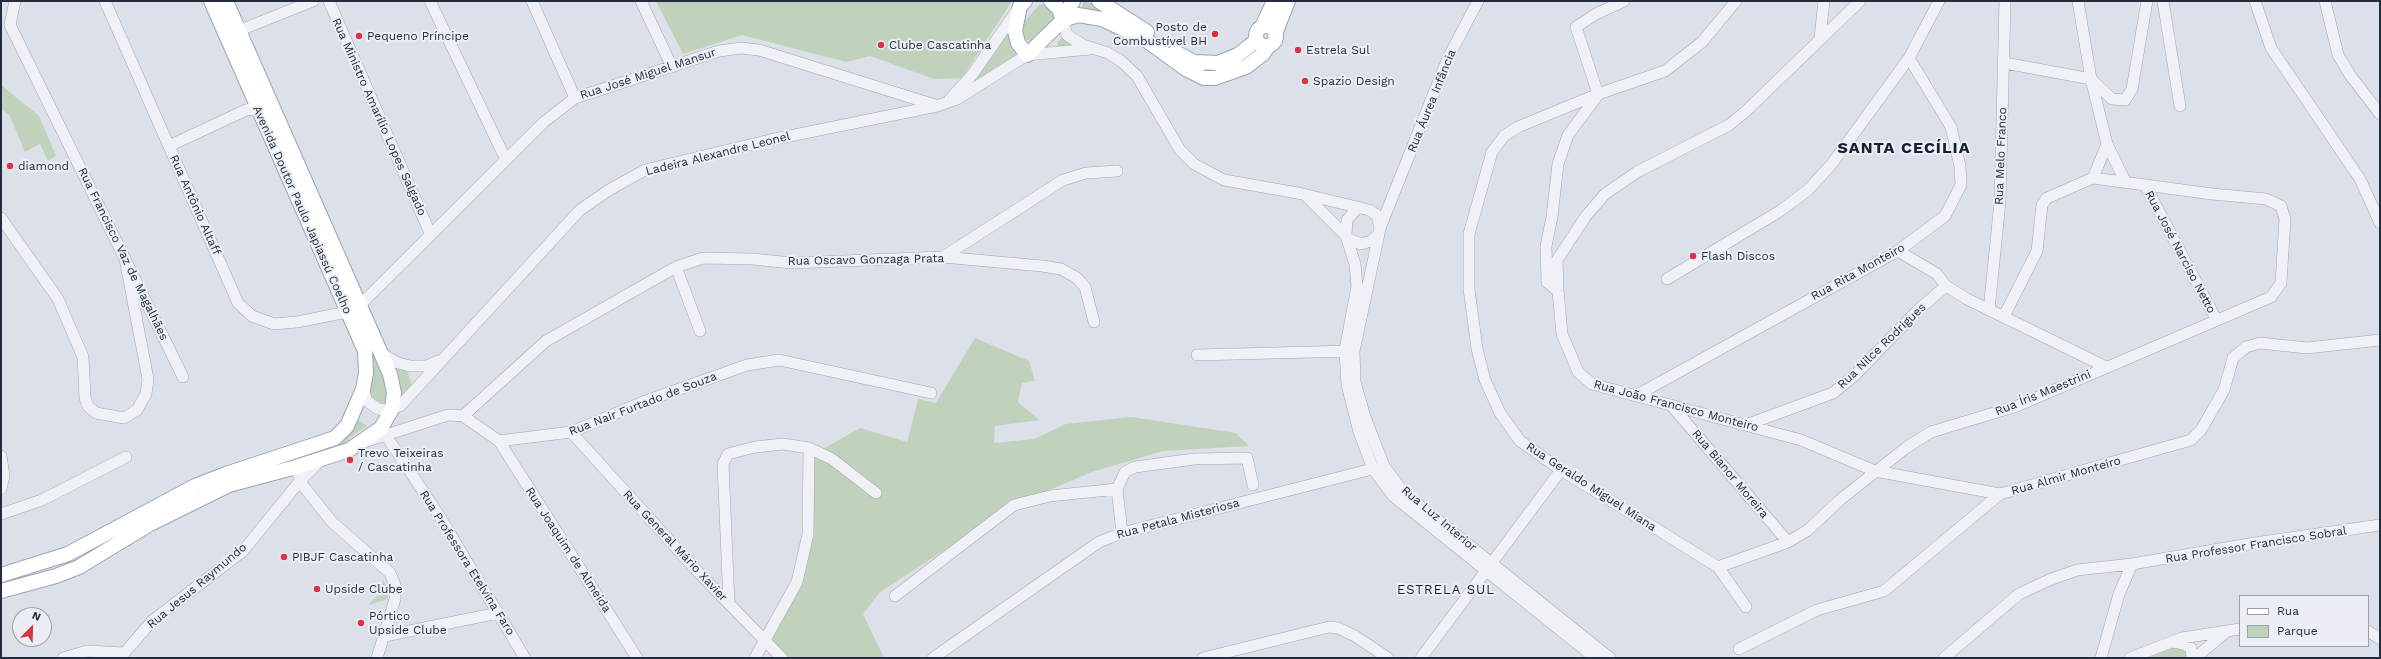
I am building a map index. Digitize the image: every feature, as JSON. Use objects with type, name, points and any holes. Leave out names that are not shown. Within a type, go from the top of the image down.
[{"type":"main road","name":"Avenida Doutor Paulo Japiassú Coelho","points":[[1,575],[68,554],[196,486],[226,474],[323,443],[342,433],[349,422],[361,394],[366,373],[364,351],[353,309],[350,286],[234,36],[211,1]]},
{"type":"main road","name":"Avenida Doutor Paulo Japiassú Coelho","points":[[226,1],[253,107],[353,309],[381,353],[390,374],[394,393],[392,409]]},
{"type":"main road","points":[[1051,1],[1059,9],[1064,20],[1078,15],[1102,19],[1146,40],[1186,69],[1204,78],[1215,78],[1246,67],[1263,54],[1263,43],[1257,32],[1262,27],[1274,1]]},
{"type":"main road","name":"Ladeira Alexandre Leonel","points":[[1027,55],[1064,20],[1073,1]]},
{"type":"main road","points":[[1099,1],[1184,58],[1194,62],[1212,64],[1225,61],[1263,43],[1272,44],[1288,1]]},
{"type":"main road","points":[[1023,4],[1015,31],[1018,43],[1027,55]]},
{"type":"main road","points":[[1262,27],[1270,28],[1275,34]]},
{"type":"main road","points":[[298,474],[296,462],[300,458],[328,448],[346,435],[358,413],[361,394]]},
{"type":"main road","points":[[1,591],[56,576],[79,567],[150,524],[230,485],[298,474],[321,460],[363,443],[384,432],[392,409]]},
{"type":"street","name":"Rua Francisco Vaz de Magalhães","points":[[15,1],[10,25],[183,377]]},
{"type":"street","name":"Rua Antônio Altaff","points":[[105,1],[238,303],[252,316],[274,324],[297,322],[353,309]]},
{"type":"street","points":[[234,36],[313,1]]},
{"type":"street","name":"Rua Ministro Amarílio Lopes Salgado","points":[[329,1],[430,233]]},
{"type":"street","points":[[430,1],[506,160]]},
{"type":"street","points":[[532,1],[575,98]]},
{"type":"street","points":[[641,1],[672,67]]},
{"type":"street","name":"Rua Áurea Infância","points":[[1380,232],[1446,64],[1478,1]]},
{"type":"street","points":[[1558,291],[1547,282],[1546,246],[1552,217],[1558,164],[1568,135],[1598,94],[1576,27],[1596,14],[1624,1]]},
{"type":"street","name":"Rua Geraldo Miguel Miana","points":[[1736,1],[1702,42],[1665,70],[1598,94],[1518,127],[1504,136],[1492,152],[1469,234],[1469,289],[1477,349],[1485,380],[1500,413],[1520,441],[1561,470],[1718,567],[1746,607]]},
{"type":"street","points":[[1820,38],[1824,1]]},
{"type":"street","name":"Rua João Francisco Monteiro","points":[[1860,1],[1745,112],[1729,125],[1637,172],[1605,194],[1586,216],[1557,260],[1562,334],[1578,372],[1592,384],[1801,440],[1875,472],[2000,494]]},
{"type":"street","points":[[1667,279],[1780,211],[1808,190],[1830,165],[1909,58],[1939,1]]},
{"type":"street","name":"Rua Melo Franco","points":[[1989,310],[2000,202],[2005,63],[2005,1]]},
{"type":"street","points":[[2078,1],[2091,79],[2107,144],[2125,181]]},
{"type":"street","points":[[2005,63],[2091,79],[2112,99],[2125,100],[2132,89],[2147,1]]},
{"type":"street","points":[[2163,1],[2180,106]]},
{"type":"street","points":[[2255,1],[2271,48],[2360,178],[2380,223]]},
{"type":"street","points":[[2325,1],[2338,55],[2350,75],[2380,114]]},
{"type":"street","points":[[942,104],[972,75],[1023,4]]},
{"type":"street","points":[[1064,20],[1067,35],[1090,49],[1114,57],[1137,76],[1180,150],[1194,164],[1224,180],[1303,194],[1369,210],[1377,215],[1380,232],[1371,241],[1361,244],[1347,237],[1314,202],[1303,194]]},
{"type":"street","name":"Rua José Miguel Mansur","points":[[353,309],[549,118],[575,98],[672,67],[719,50],[741,48],[759,50],[942,104]]},
{"type":"street","points":[[1027,55],[1090,49]]},
{"type":"street","name":"Ladeira Alexandre Leonel","points":[[392,409],[400,406],[580,210],[609,190],[646,170],[770,140],[942,104],[957,99],[1027,55]]},
{"type":"street","name":"Rua Rita Monteiro","points":[[1637,395],[1898,251],[1945,216],[1960,186],[1960,166],[1951,128],[1909,58]]},
{"type":"street","points":[[169,146],[253,107]]},
{"type":"street","points":[[2004,316],[2037,251],[2042,205],[2047,198],[2093,178],[2107,144]]},
{"type":"street","points":[[943,257],[1063,180],[1086,173],[1117,171]]},
{"type":"street","name":"Rua Íris Maestrini","points":[[1718,567],[1788,542],[1808,530],[1875,472],[1907,447],[1931,432],[2017,406],[2216,319],[2271,297],[2280,283],[2285,219],[2281,206],[2266,199],[2093,178]]},
{"type":"street","name":"Rua José Narciso Netto","points":[[2145,185],[2216,319]]},
{"type":"street","points":[[1369,210],[1392,204]]},
{"type":"street","points":[[1347,237],[1347,220],[1358,207]]},
{"type":"street","points":[[1,218],[58,299],[83,357],[88,406],[96,413],[124,418],[137,410],[146,394],[148,379],[125,259]]},
{"type":"street","name":"Rua Luz Interior","points":[[1380,232],[1349,350],[1364,417],[1384,466],[1404,493],[1595,658]]},
{"type":"street","name":"Rua Luz Interior","points":[[1347,237],[1357,274],[1347,385],[1359,432],[1373,469],[1393,496],[1610,658]]},
{"type":"street","points":[[1898,251],[1937,274],[1946,286],[1989,310],[2106,367]]},
{"type":"street","name":"Rua Oscavo Gonzaga Prata","points":[[463,416],[546,342],[676,267],[702,258],[752,258],[792,263],[943,257],[1061,270],[1077,278],[1085,287],[1094,322]]},
{"type":"street","points":[[676,267],[700,331]]},
{"type":"street","points":[[350,286],[362,290],[377,287]]},
{"type":"street","name":"Rua Nilce Rodrigues","points":[[1746,425],[1833,393],[1855,375],[1917,311],[1946,286]]},
{"type":"street","name":"Rua Almir Monteiro","points":[[1739,649],[1818,610],[1884,591],[2000,494],[2191,440],[2201,430],[2224,390],[2233,358],[2246,347],[2260,344],[2307,348],[2380,340]]},
{"type":"street","points":[[1196,355],[1349,350]]},
{"type":"street","name":"Ladeira Alexandre Leonel","points":[[381,353],[398,363],[410,366],[426,366],[441,360]]},
{"type":"street","name":"Rua Nair Furtado de Souza","points":[[499,441],[571,432],[643,402],[747,365],[780,360],[931,393]]},
{"type":"street","points":[[361,394],[364,395],[372,406],[385,410],[392,409]]},
{"type":"street","name":"Rua Bianor Moreira","points":[[1671,405],[1788,542]]},
{"type":"street","points":[[384,432],[448,415],[463,416],[499,441]]},
{"type":"street","name":"Rua Professora Etelvina Faro","points":[[384,432],[440,517],[525,658]]},
{"type":"street","name":"Rua General Mário Xavier","points":[[571,432],[729,604],[782,658]]},
{"type":"street","name":"Rua Joaquim de Almeida","points":[[499,441],[637,658]]},
{"type":"street","points":[[729,604],[723,464],[728,454],[755,447],[783,444],[809,448],[832,459],[876,493]]},
{"type":"street","points":[[755,658],[797,582],[808,534],[809,448]]},
{"type":"street","points":[[1,456],[4,476],[1,489]]},
{"type":"street","points":[[1,514],[42,500],[126,457]]},
{"type":"street","points":[[1122,533],[1117,489],[1125,472],[1135,467],[1194,458],[1247,458],[1254,485]]},
{"type":"street","name":"Rua Petala Misteriosa","points":[[933,658],[1099,542],[1122,533],[1384,466]]},
{"type":"street","points":[[1421,658],[1488,566],[1561,470]]},
{"type":"street","points":[[298,474],[332,522],[390,573],[395,585],[395,599],[378,658]]},
{"type":"street","name":"Rua Jesus Raymundo","points":[[122,656],[152,621],[243,551],[298,474]]},
{"type":"street","points":[[895,596],[1014,505],[1050,496],[1117,489]]},
{"type":"street","name":"Rua Professor Francisco Sobral","points":[[2132,564],[2255,543],[2380,525]]},
{"type":"street","points":[[1944,658],[2019,594],[2049,580],[2078,570],[2132,564]]},
{"type":"street","points":[[2101,658],[2118,594],[2132,564]]},
{"type":"street","points":[[385,636],[498,613]]},
{"type":"street","points":[[1203,658],[1329,627],[1338,628],[1355,636],[1388,658]]},
{"type":"street","points":[[2130,658],[2170,642],[2227,630],[2239,629]]},
{"type":"street","points":[[2170,642],[2184,644],[2191,648],[2193,658],[2227,630]]},
{"type":"street","points":[[2369,632],[2380,639]]},
{"type":"street","points":[[63,658],[87,651],[122,656]]},
{"type":"green space","name":"Clube Cascatinha","points":[[656,1],[1012,1],[962,78],[934,79],[870,56],[846,62],[742,35],[683,54]]},
{"type":"green space","points":[[1083,1],[1095,4],[1127,25],[1082,10]]},
{"type":"green space","points":[[1050,3],[1056,14],[1050,25],[1033,41],[1026,40],[1021,31],[1024,22],[1039,5]]},
{"type":"green space","points":[[1007,29],[1021,53],[996,67],[970,86]]},
{"type":"green space","points":[[1062,37],[1073,44],[1073,46],[1057,49],[1058,42]]},
{"type":"green space","points":[[1,85],[39,116],[56,156],[48,161],[40,144],[25,152],[10,116],[1,108]]},
{"type":"green space","points":[[363,327],[388,384],[387,404],[374,400],[369,394]]},
{"type":"green space","points":[[975,338],[1029,361],[1035,381],[1022,383],[1018,402],[1039,420],[995,426],[994,443],[1034,439],[1066,424],[1131,417],[1236,433],[1249,446],[1163,451],[1092,472],[1014,505],[880,592],[863,614],[884,658],[782,658],[764,640],[783,610],[808,534],[809,457],[860,428],[907,442],[918,399],[936,403]]},
{"type":"green space","points":[[391,367],[407,371],[413,387],[402,397],[398,379]]},
{"type":"green space","points":[[358,420],[367,426],[348,439],[346,444],[330,450],[351,433]]},
{"type":"green space","points":[[383,579],[388,591],[388,599],[368,605],[381,592]]},
{"type":"green space","points":[[2173,648],[2180,649],[2187,653],[2187,658],[2148,658]]},
{"type":"place","name":"Posto de Combustível BH","points":[[1215,34]]},
{"type":"place","name":"Pequeno Príncipe","points":[[359,36]]},
{"type":"place","name":"Clube Cascatinha","points":[[881,45]]},
{"type":"place","name":"Estrela Sul","points":[[1298,50]]},
{"type":"place","name":"Spazio Design","points":[[1305,81]]},
{"type":"place","name":"diamond","points":[[10,166]]},
{"type":"place","name":"Flash Discos","points":[[1693,256]]},
{"type":"place","name":"Trevo Teixeiras / Cascatinha","points":[[350,460]]},
{"type":"place","name":"PIBJF Cascatinha","points":[[284,557]]},
{"type":"place","name":"Upside Clube","points":[[317,589]]},
{"type":"place","name":"Pórtico Upside Clube","points":[[361,623]]},
{"type":"district","name":"SANTA CECÍLIA","points":[[1904,148]]},
{"type":"district","name":"ESTRELA SUL","points":[[1446,590]]}]
